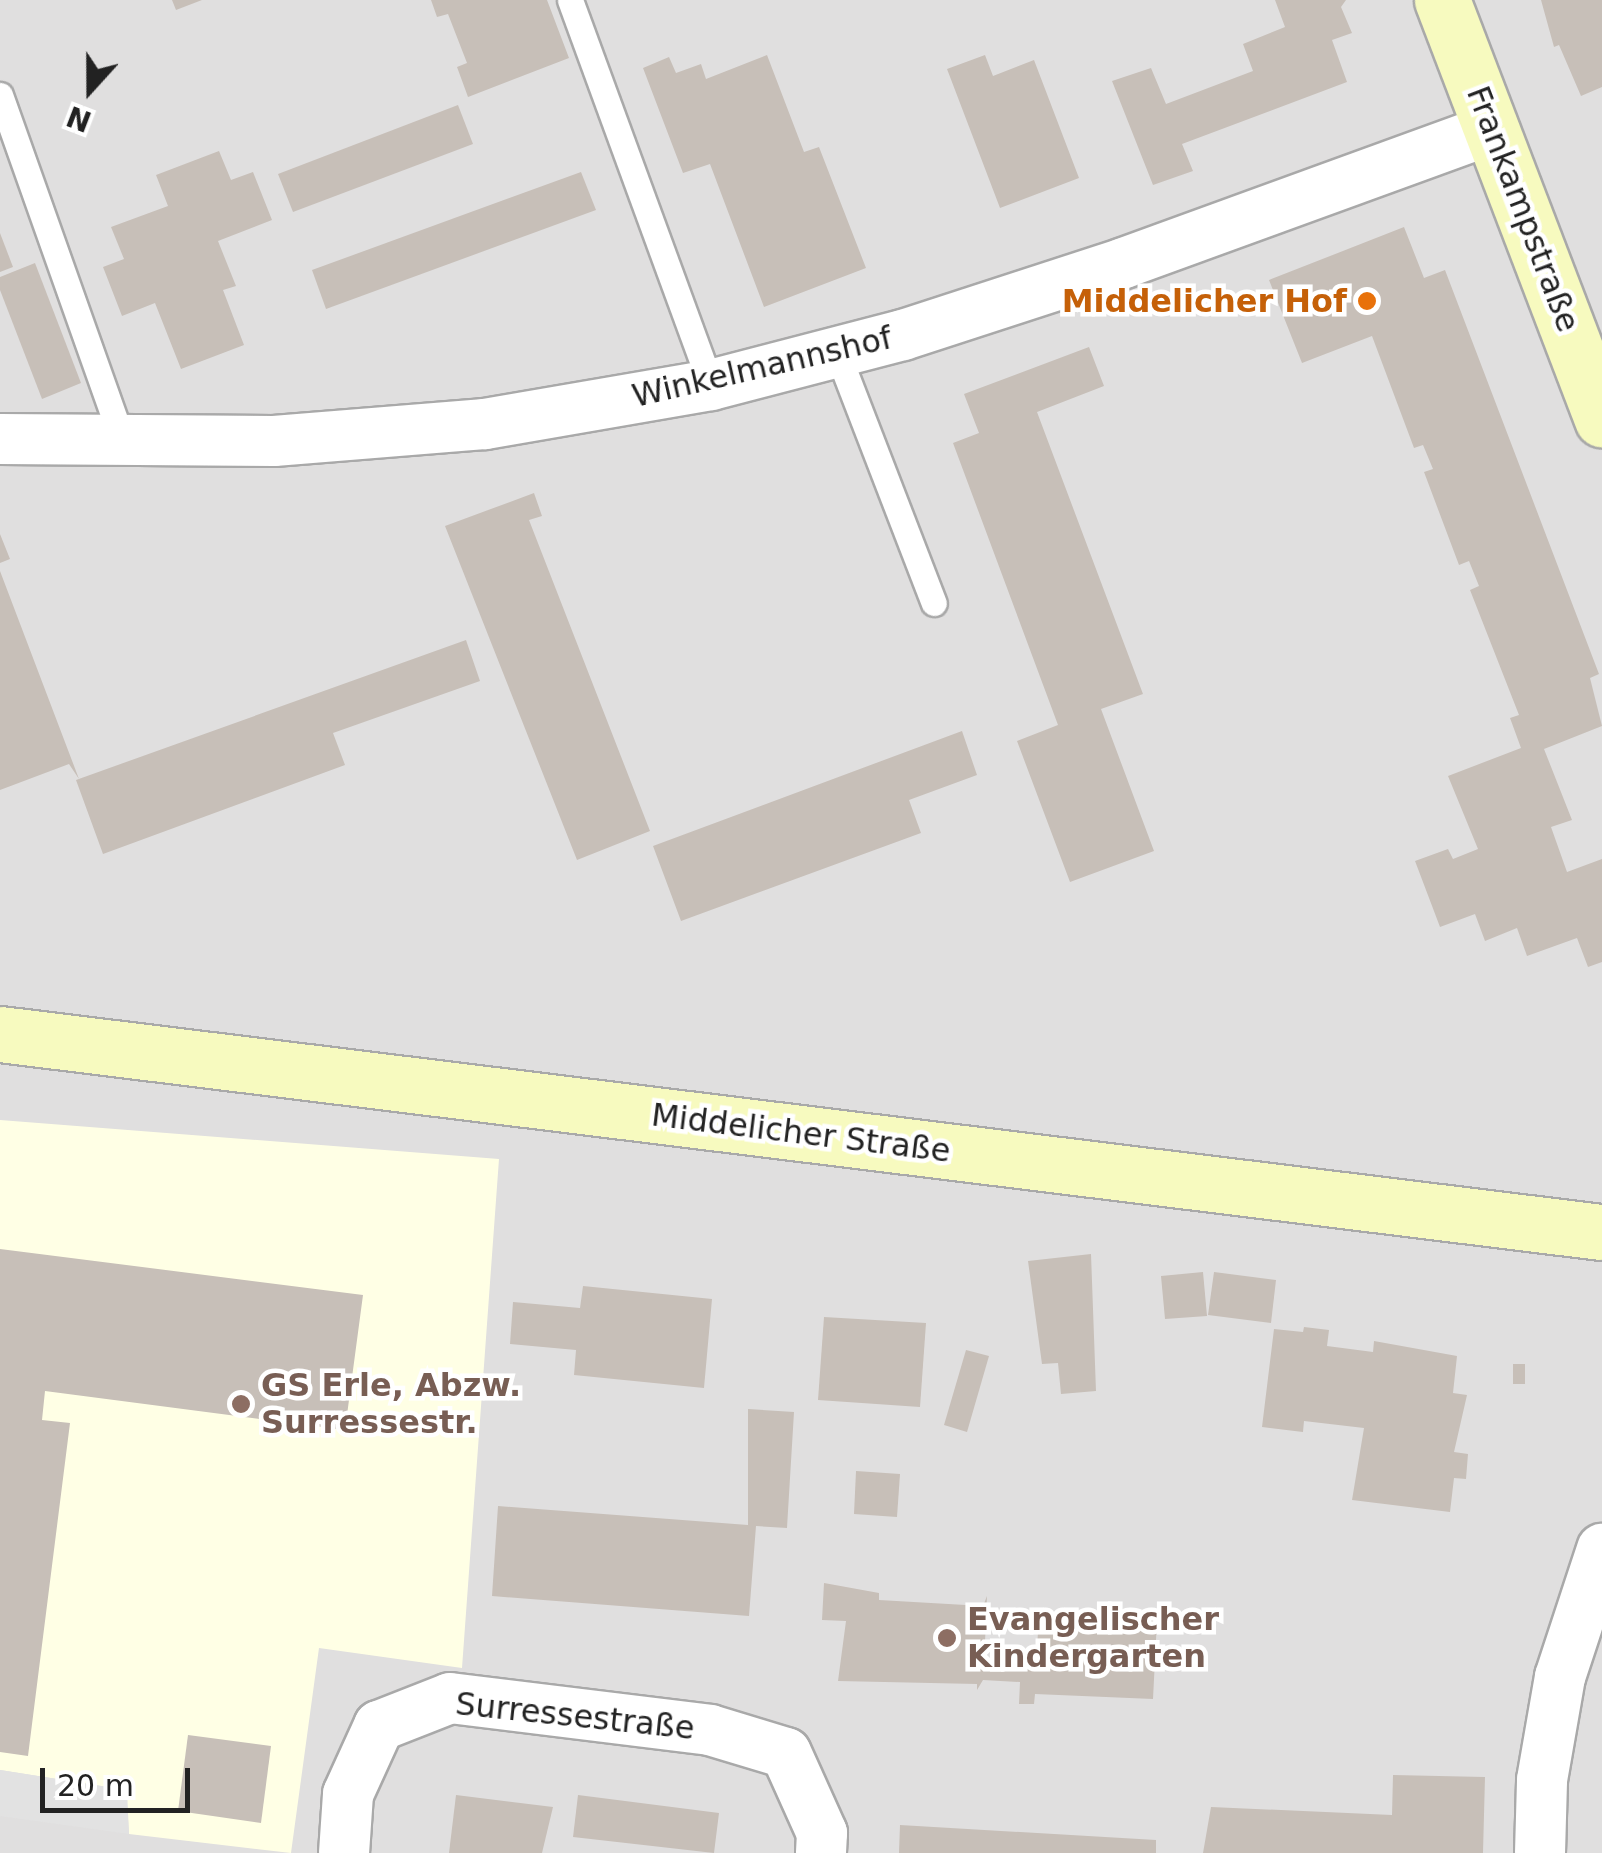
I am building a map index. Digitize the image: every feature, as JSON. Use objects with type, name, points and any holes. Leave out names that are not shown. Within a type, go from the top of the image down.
[{"type":"street","name":"Frankampstraße","points":[[1442,0],[1602,419]]},
{"type":"street","name":"Winkelmannshof","points":[[0,439],[274,441],[486,424],[711,386],[837,352],[1124,263],[1493,129]]},
{"type":"street","name":"Middelicher Straße","points":[[0,1034],[1602,1232]]},
{"type":"street","points":[[1540,1853],[1542,1780],[1560,1677],[1602,1549]]},
{"type":"street","name":"Surressestraße","points":[[344,1853],[348,1794],[379,1726],[450,1698],[710,1730],[786,1753],[822,1834],[821,1853]]},
{"type":"lane","points":[[570,0],[711,386]]},
{"type":"lane","points":[[0,95],[122,440]]},
{"type":"lane","points":[[837,352],[934,603]]},
{"type":"shaded area","points":[[0,0],[1602,0],[1602,1853],[0,1853]]},
{"type":"shaded area","name":"GS Erle, Abzw. Surressestr.","points":[[0,1120],[499,1159],[462,1668],[319,1648],[291,1853],[129,1834],[126,1790],[0,1770]]},
{"type":"shaded area","points":[[0,1770],[127,1790],[129,1834],[0,1816]]},
{"type":"building","points":[[172,0],[202,0],[176,10]]},
{"type":"building","points":[[431,0],[547,0],[569,58],[468,97],[457,67],[467,63],[448,14],[437,17]]},
{"type":"building","points":[[1275,0],[1346,0],[1341,7],[1352,33],[1332,40],[1347,82],[1182,144],[1193,171],[1153,185],[1112,81],[1151,68],[1166,104],[1253,71],[1243,44],[1285,27]]},
{"type":"building","points":[[1541,0],[1602,0],[1602,87],[1581,96],[1559,45],[1554,47]]},
{"type":"building","points":[[767,55],[804,152],[819,147],[866,268],[764,307],[710,164],[683,173],[643,68],[669,57],[676,73],[701,64],[706,79]]},
{"type":"building","points":[[985,55],[993,76],[1034,60],[1079,178],[1000,208],[947,69]]},
{"type":"building","points":[[458,105],[473,144],[293,212],[278,174]]},
{"type":"building","points":[[219,151],[231,180],[253,172],[272,220],[218,241],[236,286],[223,290],[244,345],[181,369],[155,303],[122,316],[103,267],[124,259],[111,227],[168,206],[156,175]]},
{"type":"building","points":[[581,172],[596,210],[326,309],[312,270]]},
{"type":"building","points":[[1404,227],[1424,278],[1445,270],[1599,674],[1590,678],[1602,726],[1544,749],[1572,820],[1551,827],[1567,872],[1602,859],[1602,962],[1588,967],[1577,938],[1527,956],[1517,928],[1485,941],[1475,914],[1440,927],[1415,861],[1448,849],[1453,859],[1478,849],[1448,776],[1521,748],[1510,718],[1519,715],[1470,590],[1479,586],[1469,561],[1459,565],[1424,472],[1433,469],[1423,445],[1414,448],[1372,336],[1302,363],[1269,280]]},
{"type":"building","points":[[0,233],[13,267],[0,272]]},
{"type":"building","points":[[35,263],[81,383],[42,399],[0,290],[0,277]]},
{"type":"building","points":[[1089,347],[1104,386],[1037,412],[1143,694],[1101,709],[1154,851],[1070,882],[1017,741],[1058,725],[953,443],[979,433],[964,394]]},
{"type":"building","points":[[534,493],[542,516],[529,520],[650,831],[577,860],[445,526]]},
{"type":"building","points":[[0,534],[10,559],[0,563]]},
{"type":"building","points":[[0,571],[79,779],[69,764],[0,790]]},
{"type":"building","points":[[466,640],[480,681],[333,733],[345,765],[103,854],[76,780]]},
{"type":"building","points":[[962,731],[977,775],[909,800],[921,833],[681,921],[653,846]]},
{"type":"building","points":[[0,1249],[363,1295],[345,1430],[45,1391],[42,1420],[70,1423],[28,1756],[0,1752]]},
{"type":"building","points":[[1091,1254],[1096,1391],[1061,1394],[1058,1363],[1042,1364],[1028,1261]]},
{"type":"building","points":[[1203,1272],[1207,1316],[1165,1319],[1161,1276]]},
{"type":"building","points":[[1214,1272],[1276,1280],[1271,1323],[1208,1315]]},
{"type":"building","points":[[583,1286],[712,1299],[704,1388],[574,1375],[576,1350],[510,1344],[513,1302],[580,1308]]},
{"type":"building","points":[[824,1317],[926,1323],[920,1407],[818,1400]]},
{"type":"building","points":[[1304,1327],[1329,1330],[1327,1346],[1373,1352],[1374,1341],[1457,1356],[1453,1393],[1467,1395],[1454,1452],[1468,1454],[1466,1479],[1454,1478],[1450,1512],[1352,1500],[1364,1428],[1304,1421],[1303,1432],[1262,1427],[1274,1329],[1303,1332]]},
{"type":"building","points":[[966,1350],[989,1356],[967,1432],[944,1425]]},
{"type":"building","points":[[1513,1364],[1525,1364],[1525,1384],[1513,1384]]},
{"type":"building","points":[[748,1409],[794,1412],[787,1528],[756,1526],[749,1616],[492,1596],[498,1506],[748,1525]]},
{"type":"building","points":[[856,1471],[900,1474],[897,1517],[854,1514]]},
{"type":"building","points":[[824,1583],[879,1593],[879,1600],[983,1606],[987,1596],[984,1665],[1036,1667],[1039,1614],[1157,1620],[1153,1699],[1035,1694],[1034,1704],[1019,1704],[1020,1682],[983,1680],[977,1690],[977,1684],[838,1681],[846,1621],[822,1620]]},
{"type":"building","points":[[188,1735],[271,1746],[261,1823],[178,1811]]},
{"type":"building","points":[[1393,1775],[1485,1777],[1483,1853],[1203,1853],[1211,1807],[1392,1815]]},
{"type":"building","points":[[456,1795],[553,1807],[542,1853],[449,1853]]},
{"type":"building","points":[[578,1795],[719,1813],[714,1853],[573,1837]]},
{"type":"building","points":[[900,1825],[1156,1840],[1156,1853],[899,1853]]},
{"type":"place","name":"Middelicher Hof","points":[[1367,301]]},
{"type":"place","name":"GS Erle, Abzw. Surressestr.","points":[[241,1404]]},
{"type":"place","name":"Evangelischer Kindergarten","points":[[947,1638]]}]
